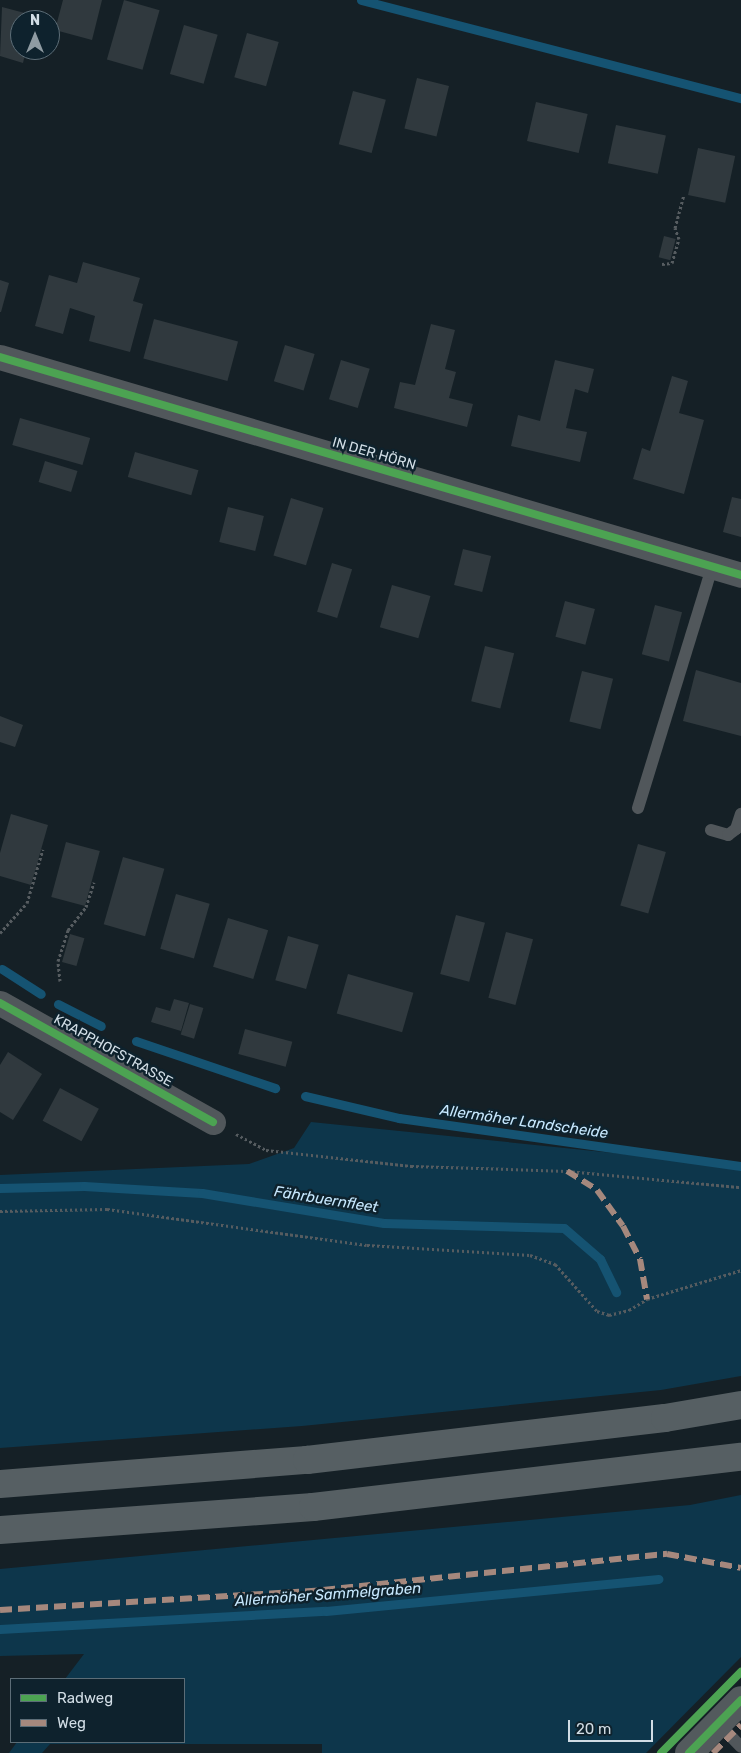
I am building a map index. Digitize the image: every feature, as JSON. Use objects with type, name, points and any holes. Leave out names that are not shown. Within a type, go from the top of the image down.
[{"type":"highway","points":[[0,1484],[307,1460],[665,1418],[741,1406]]},
{"type":"highway","points":[[0,1530],[313,1507],[741,1457]]},
{"type":"street","name":"IN DER HÖRN","points":[[0,357],[741,575]]},
{"type":"street","name":"KRAPPHOFSTRASSE","points":[[0,1003],[213,1122]]},
{"type":"street","points":[[689,1753],[741,1700]]},
{"type":"lane","points":[[638,808],[712,567]]},
{"type":"lane","points":[[711,830],[728,835],[736,829],[741,814]]},
{"type":"lane","points":[[718,1723],[741,1747],[736,1753]]},
{"type":"path","points":[[662,264],[672,263],[679,239],[675,228],[684,195]]},
{"type":"path","points":[[0,933],[27,903],[43,849]]},
{"type":"path","points":[[60,981],[58,961],[68,930],[86,907],[94,882]]},
{"type":"path","points":[[213,1122],[266,1150],[411,1166],[567,1171],[741,1187]]},
{"type":"path","points":[[0,1211],[106,1209],[367,1245],[530,1255],[555,1264],[597,1311],[609,1315],[629,1310],[647,1299],[741,1270]]},
{"type":"shaded area","points":[[311,1122],[741,1166],[741,1376],[661,1390],[302,1426],[0,1448],[0,1175],[249,1164],[294,1148]]},
{"type":"shaded area","points":[[741,1495],[741,1657],[646,1753],[322,1753],[322,1744],[50,1744],[42,1753],[9,1753],[16,1743],[185,1743],[185,1678],[66,1678],[84,1654],[0,1656],[0,1569],[690,1505]]},
{"type":"building","points":[[63,0],[102,0],[92,40],[60,31],[60,11]]},
{"type":"building","points":[[124,0],[160,10],[142,70],[107,60]]},
{"type":"building","points":[[2,7],[13,10],[10,10],[10,59],[0,56]]},
{"type":"building","points":[[184,25],[218,35],[204,84],[170,74]]},
{"type":"building","points":[[247,33],[279,42],[266,86],[234,77]]},
{"type":"building","points":[[13,60],[24,60],[23,63]]},
{"type":"building","points":[[417,78],[449,86],[436,136],[404,128]]},
{"type":"building","points":[[353,91],[386,100],[372,153],[339,144]]},
{"type":"building","points":[[536,102],[588,114],[579,153],[527,141]]},
{"type":"building","points":[[616,125],[666,136],[658,174],[608,163]]},
{"type":"building","points":[[698,148],[735,156],[725,203],[688,195]]},
{"type":"building","points":[[664,236],[676,239],[670,260],[659,257]]},
{"type":"building","points":[[83,262],[140,278],[133,301],[143,304],[130,352],[89,341],[95,316],[70,308],[63,334],[35,326],[49,275],[77,283]]},
{"type":"building","points":[[0,280],[9,283],[1,312],[0,312]]},
{"type":"building","points":[[154,319],[238,342],[227,381],[143,359]]},
{"type":"building","points":[[431,324],[455,330],[445,369],[456,372],[449,398],[473,404],[467,427],[394,408],[400,382],[415,385]]},
{"type":"building","points":[[285,345],[315,354],[304,390],[274,381]]},
{"type":"building","points":[[341,360],[370,369],[358,408],[329,399]]},
{"type":"building","points":[[555,360],[594,369],[588,393],[575,389],[566,428],[587,432],[580,462],[511,446],[518,415],[540,421]]},
{"type":"building","points":[[672,376],[688,381],[679,413],[704,420],[684,494],[633,479],[642,448],[650,451]]},
{"type":"building","points":[[20,418],[90,438],[82,465],[12,445]]},
{"type":"building","points":[[135,452],[198,470],[191,495],[128,477]]},
{"type":"building","points":[[45,461],[78,471],[71,492],[39,482]]},
{"type":"building","points":[[732,497],[741,499],[741,537],[723,532]]},
{"type":"building","points":[[291,498],[324,508],[306,565],[273,555]]},
{"type":"building","points":[[228,507],[264,516],[255,551],[219,542]]},
{"type":"building","points":[[463,549],[491,556],[482,592],[454,585]]},
{"type":"building","points":[[332,563],[352,569],[337,618],[317,612]]},
{"type":"building","points":[[392,585],[430,596],[418,638],[380,627]]},
{"type":"building","points":[[565,601],[595,609],[585,645],[555,637]]},
{"type":"building","points":[[655,605],[682,612],[669,662],[642,654]]},
{"type":"building","points":[[485,646],[514,653],[500,709],[471,701]]},
{"type":"building","points":[[696,670],[741,683],[741,736],[683,721]]},
{"type":"building","points":[[582,671],[613,679],[600,729],[569,721]]},
{"type":"building","points":[[0,716],[23,725],[15,747],[0,742]]},
{"type":"building","points":[[11,814],[48,825],[31,885],[0,876],[0,853]]},
{"type":"building","points":[[66,842],[100,851],[85,906],[51,897]]},
{"type":"building","points":[[638,844],[666,852],[648,914],[620,906]]},
{"type":"building","points":[[123,857],[164,869],[145,936],[104,924]]},
{"type":"building","points":[[176,894],[210,904],[194,958],[160,949]]},
{"type":"building","points":[[456,915],[485,923],[469,982],[440,974]]},
{"type":"building","points":[[228,918],[268,930],[253,979],[213,967]]},
{"type":"building","points":[[506,932],[533,939],[515,1005],[488,998]]},
{"type":"building","points":[[70,934],[84,938],[76,966],[62,962]]},
{"type":"building","points":[[288,936],[319,945],[306,989],[275,980]]},
{"type":"building","points":[[348,974],[413,993],[402,1032],[337,1013]]},
{"type":"building","points":[[174,999],[189,1003],[181,1031],[151,1022],[156,1007],[170,1011]]},
{"type":"building","points":[[190,1004],[203,1008],[194,1039],[181,1035]]},
{"type":"building","points":[[245,1029],[292,1042],[286,1067],[238,1054]]},
{"type":"building","points":[[8,1052],[42,1074],[13,1120],[0,1112],[0,1065]]},
{"type":"building","points":[[60,1088],[99,1109],[81,1141],[43,1121]]},
{"type":"waterway","points":[[361,0],[741,98]]},
{"type":"waterway","name":"Allermöher Landscheide","points":[[2,969],[41,994]]},
{"type":"waterway","name":"Allermöher Landscheide","points":[[58,1004],[101,1026]]},
{"type":"waterway","name":"Allermöher Landscheide","points":[[136,1041],[275,1088]]},
{"type":"waterway","name":"Allermöher Landscheide","points":[[305,1096],[399,1118],[741,1166]]},
{"type":"waterway","name":"Fährbuernfleet","points":[[0,1188],[84,1186],[202,1193],[384,1223],[564,1228],[600,1259],[616,1292]]},
{"type":"waterway","name":"Allermöher Sammelgraben","points":[[0,1629],[326,1611],[658,1579]]},
{"type":"marked path","points":[[567,1171],[597,1190],[623,1226],[640,1259],[647,1299]]},
{"type":"marked path","points":[[0,1610],[323,1590],[667,1554],[741,1568]]},
{"type":"marked path","points":[[713,1753],[741,1725]]},
{"type":"cycle path","points":[[0,357],[741,575]]},
{"type":"cycle path","points":[[0,1003],[213,1122]]},
{"type":"cycle path","points":[[661,1753],[741,1672]]},
{"type":"cycle path","points":[[689,1753],[741,1700]]}]
